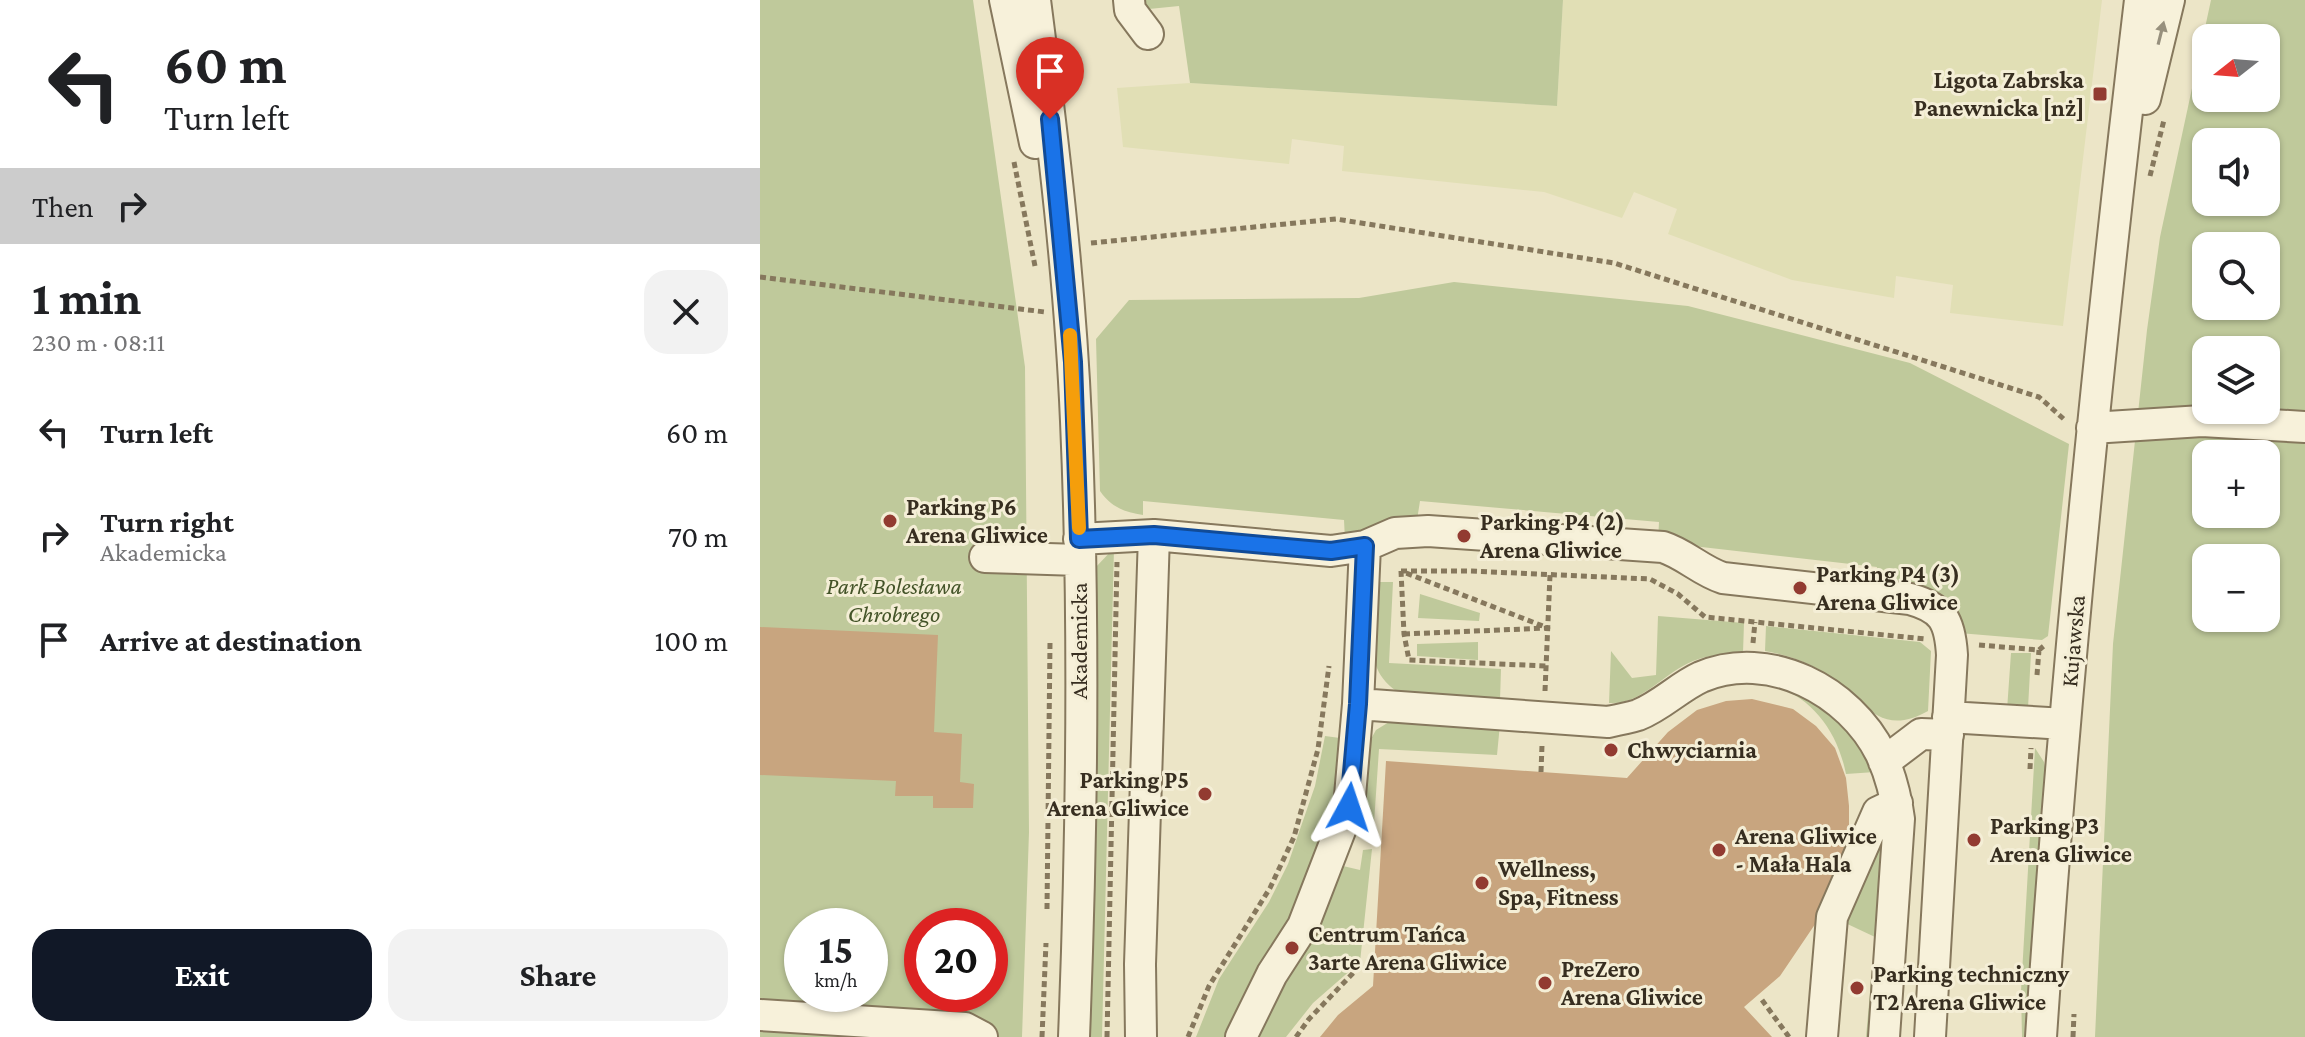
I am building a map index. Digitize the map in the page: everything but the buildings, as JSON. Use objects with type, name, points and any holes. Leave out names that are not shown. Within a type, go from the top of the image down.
[{"type":"street","name":"Akademicka","points":[[1005,0],[1037,153],[1064,246]]},
{"type":"street","name":"Akademicka","points":[[1035,0],[1064,246],[1054,314],[1079,550],[1080,809],[1074,1037]]},
{"type":"street","points":[[1129,0],[1130,10],[1148,34]]},
{"type":"street","name":"Kujawska","points":[[2041,1037],[2092,428],[2140,0]]},
{"type":"street","name":"Kujawska","points":[[2111,245],[2169,0]]},
{"type":"street","points":[[2092,428],[2202,421],[2305,427]]},
{"type":"street","points":[[985,557],[1079,550],[1154,535],[1331,551],[1365,546],[1395,533],[1428,531],[1663,547],[1676,551],[1709,574],[1723,578],[1929,604],[1943,617],[1950,633],[1948,726],[1930,1037]]},
{"type":"street","points":[[1141,1037],[1140,964],[1154,535]]},
{"type":"street","points":[[1241,1037],[1272,974],[1303,926],[1332,858],[1349,807],[1358,704],[1365,546]]},
{"type":"street","points":[[1358,704],[1608,722],[1638,714],[1702,677],[1743,667],[1778,671],[1816,685],[1850,713],[1884,762],[1895,787],[1899,819],[1884,1037]]},
{"type":"street","points":[[1884,762],[1921,734],[1948,726],[2065,724]]},
{"type":"street","points":[[1822,1037],[1832,917],[1878,812],[1897,803]]},
{"type":"street","points":[[760,1015],[965,1028],[982,1037]]},
{"type":"path","points":[[1012,152],[1036,273]]},
{"type":"path","points":[[1064,246],[1336,219],[1614,263],[2039,397],[2076,430],[2092,428]]},
{"type":"path","points":[[760,277],[1054,314]]},
{"type":"path","points":[[1038,299],[1054,314]]},
{"type":"path","points":[[1041,328],[1054,314]]},
{"type":"path","points":[[1107,1037],[1117,553]]},
{"type":"path","points":[[1401,571],[1650,579],[1678,594],[1705,617],[1754,625],[1935,640]]},
{"type":"path","points":[[1401,571],[1548,628]]},
{"type":"path","points":[[1401,571],[1404,634],[1409,660],[1546,666]]},
{"type":"path","points":[[1545,690],[1550,575]]},
{"type":"path","points":[[1404,634],[1548,628]]},
{"type":"path","points":[[1047,914],[1050,637]]},
{"type":"path","points":[[1979,645],[2039,650],[2037,675]]},
{"type":"path","points":[[1188,1037],[1209,986],[1270,888],[1294,837],[1318,749],[1332,654]]},
{"type":"path","points":[[1042,1037],[1047,930]]},
{"type":"path","points":[[1296,1037],[1324,1002],[1356,970]]},
{"type":"path","points":[[1762,1000],[1789,1037]]},
{"type":"shaded area","points":[[1563,0],[2102,0],[2063,326],[1950,313],[1953,285],[1896,276],[1894,298],[1792,280],[1668,234],[1677,209],[1634,192],[1622,218],[1544,192],[1342,171],[1344,146],[1292,139],[1289,164],[1123,147],[1117,88],[1190,83],[1557,106]]},
{"type":"green space","name":"Park Bolesława Chrobrego","points":[[760,0],[973,0],[1025,367],[1029,832],[1022,1037],[760,1037]]},
{"type":"green space","points":[[1141,0],[1563,0],[1557,106],[1190,83],[1179,6],[1149,9]]},
{"type":"green space","points":[[2211,0],[2305,0],[2305,1037],[2095,1037],[2113,644],[2160,237],[2192,88],[2192,112],[2280,112],[2280,24],[2206,24]]},
{"type":"green space","points":[[1454,282],[1688,306],[1910,363],[2069,444],[2048,636],[2042,640],[1959,633],[1875,586],[1877,567],[1658,542],[1659,522],[1420,501],[1417,520],[1345,540],[1344,520],[1143,501],[1143,515],[1118,508],[1100,491],[1096,339],[1129,300],[1359,298]]},
{"type":"green space","points":[[1114,548],[1102,1037],[1086,1037],[1095,568]]},
{"type":"green space","points":[[1379,582],[1393,582],[1389,663],[1501,669],[1500,700],[1405,696],[1390,686],[1380,674],[1372,646]]},
{"type":"green space","points":[[1420,594],[1480,613],[1479,621],[1418,618]]},
{"type":"green space","points":[[1658,616],[1744,623],[1743,653],[1693,661],[1632,699],[1609,703],[1611,651],[1632,678],[1656,675]]},
{"type":"green space","points":[[1766,626],[1920,642],[1931,651],[1928,711],[1910,719],[1896,721],[1883,718],[1816,668],[1765,651]]},
{"type":"green space","points":[[1478,642],[1478,660],[1417,656],[1417,644]]},
{"type":"green space","points":[[2011,653],[2031,653],[2028,708],[2007,710]]},
{"type":"green space","points":[[1754,676],[1793,687],[1827,706],[1842,718],[1867,749],[1877,767],[1875,772],[1846,774],[1830,730],[1817,713],[1783,689],[1762,683],[1740,682],[1706,689],[1652,724],[1653,715],[1700,687]]},
{"type":"green space","points":[[1394,719],[1500,724],[1497,755],[1379,749],[1373,838],[1352,835],[1366,748],[1376,730]]},
{"type":"green space","points":[[1325,736],[1340,738],[1330,821],[1290,922],[1249,983],[1226,1037],[1196,1037],[1219,979],[1269,902],[1288,864],[1315,786]]},
{"type":"green space","points":[[2035,748],[2044,762],[2048,781],[2025,1037],[2022,1037],[2021,991]]},
{"type":"green space","points":[[1885,826],[1871,1037],[1866,1037],[1875,937],[1841,921]]},
{"type":"green space","points":[[1372,849],[1360,962],[1313,1003],[1286,1037],[1253,1037],[1321,918],[1343,866],[1360,870],[1363,850]]},
{"type":"slow traffic","points":[[1070,335],[1079,528]]},
{"type":"place","name":"Ligota Zabrska Panewnicka [nż]","points":[[2100,94]]},
{"type":"place","name":"Parking P6 Arena Gliwice","points":[[890,521]]},
{"type":"place","name":"Parking P4 (2) Arena Gliwice","points":[[1464,536]]},
{"type":"place","name":"Parking P4 (3) Arena Gliwice","points":[[1800,588]]},
{"type":"place","name":"Chwyciarnia","points":[[1611,750]]},
{"type":"place","name":"Parking P5 Arena Gliwice","points":[[1205,794]]},
{"type":"place","name":"Parking P3 Arena Gliwice","points":[[1974,840]]},
{"type":"place","name":"Arena Gliwice - Mała Hala","points":[[1719,850]]},
{"type":"place","name":"Wellness, Spa, Fitness","points":[[1482,883]]},
{"type":"place","name":"Centrum Tańca 3arte Arena Gliwice","points":[[1292,948]]},
{"type":"place","name":"PreZero Arena Gliwice","points":[[1545,983]]},
{"type":"place","name":"Parking techniczny T2 Arena Gliwice","points":[[1857,988]]},
{"type":"route","points":[[1050,119],[1073,362],[1079,539],[1154,535],[1331,551],[1365,546],[1358,704],[1349,807]]}]
